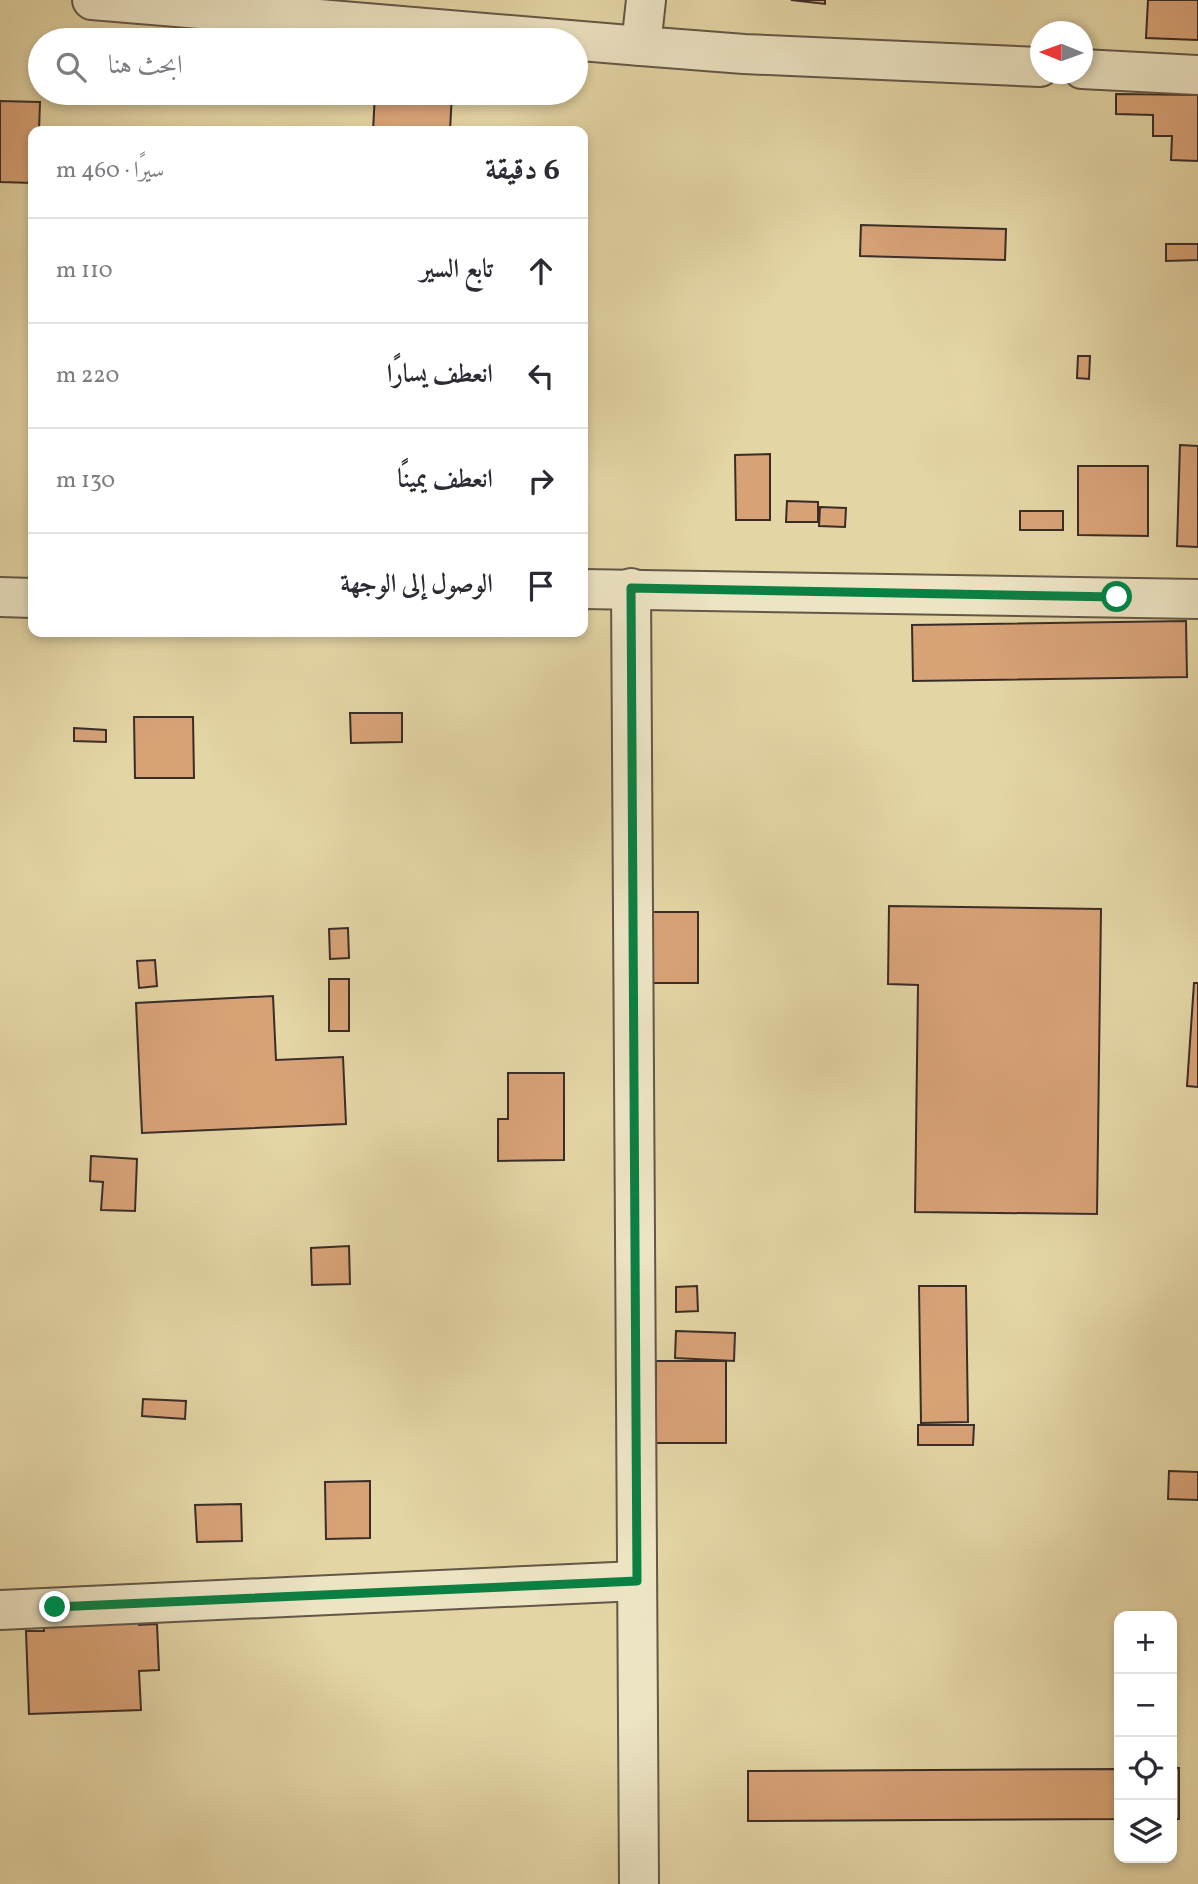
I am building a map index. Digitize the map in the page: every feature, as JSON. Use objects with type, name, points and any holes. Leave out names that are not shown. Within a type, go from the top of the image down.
[{"type":"street","points":[[641,46],[646,0]]},
{"type":"street","points":[[110,1],[429,28]]},
{"type":"street","points":[[588,42],[744,54],[1030,67]]},
{"type":"street","points":[[1093,70],[1198,75]]},
{"type":"street","points":[[631,588],[639,1884]]},
{"type":"street","points":[[588,589],[1198,599]]},
{"type":"street","points":[[0,597],[28,598]]},
{"type":"street","points":[[0,1610],[637,1581]]},
{"type":"building","points":[[791,0],[825,0],[825,4]]},
{"type":"building","points":[[1148,0],[1198,0],[1198,40],[1146,38]]},
{"type":"building","points":[[1116,94],[1198,95],[1198,161],[1171,160],[1172,136],[1153,136],[1153,115],[1116,114]]},
{"type":"building","points":[[0,101],[40,105],[39,126],[28,126],[28,183],[0,182]]},
{"type":"building","points":[[374,105],[451,105],[450,126],[373,126]]},
{"type":"building","points":[[861,225],[1006,229],[1005,260],[860,256]]},
{"type":"building","points":[[1166,244],[1198,244],[1198,260],[1166,261]]},
{"type":"building","points":[[1078,356],[1090,356],[1089,379],[1077,378]]},
{"type":"building","points":[[1180,445],[1198,446],[1198,547],[1177,546]]},
{"type":"building","points":[[770,454],[770,520],[736,520],[735,455]]},
{"type":"building","points":[[1078,466],[1148,466],[1148,536],[1078,535]]},
{"type":"building","points":[[787,501],[818,502],[818,522],[786,522]]},
{"type":"building","points":[[820,507],[846,508],[845,527],[819,526]]},
{"type":"building","points":[[1020,511],[1063,511],[1063,530],[1020,530]]},
{"type":"building","points":[[1186,621],[1187,677],[913,681],[912,625]]},
{"type":"building","points":[[350,713],[402,713],[402,742],[351,743]]},
{"type":"building","points":[[134,717],[193,717],[194,778],[135,778]]},
{"type":"building","points":[[74,728],[106,730],[106,742],[74,741]]},
{"type":"building","points":[[889,906],[1101,909],[1097,1214],[915,1212],[918,985],[888,984]]},
{"type":"building","points":[[642,912],[698,912],[698,983],[643,983]]},
{"type":"building","points":[[348,928],[349,958],[330,959],[329,929]]},
{"type":"building","points":[[155,960],[157,986],[139,988],[137,961]]},
{"type":"building","points":[[329,979],[349,979],[349,1031],[329,1031]]},
{"type":"building","points":[[1194,983],[1198,983],[1198,1087],[1187,1086]]},
{"type":"building","points":[[273,996],[276,1060],[343,1057],[346,1124],[142,1133],[136,1003]]},
{"type":"building","points":[[508,1073],[564,1073],[564,1160],[498,1161],[498,1119],[508,1119]]},
{"type":"building","points":[[91,1156],[137,1159],[135,1211],[101,1210],[103,1182],[90,1181]]},
{"type":"building","points":[[349,1246],[350,1284],[312,1285],[311,1248]]},
{"type":"building","points":[[697,1286],[698,1311],[676,1312],[676,1287]]},
{"type":"building","points":[[919,1286],[966,1286],[968,1422],[921,1423]]},
{"type":"building","points":[[676,1331],[735,1333],[734,1361],[675,1358]]},
{"type":"building","points":[[656,1361],[726,1361],[726,1443],[656,1443]]},
{"type":"building","points":[[143,1399],[186,1401],[185,1419],[142,1416]]},
{"type":"building","points":[[918,1425],[974,1425],[973,1445],[918,1445]]},
{"type":"building","points":[[1169,1471],[1198,1472],[1198,1500],[1168,1499]]},
{"type":"building","points":[[370,1481],[370,1538],[326,1539],[325,1482]]},
{"type":"building","points":[[241,1504],[242,1541],[197,1542],[195,1505]]},
{"type":"building","points":[[138,1600],[139,1625],[157,1624],[159,1670],[139,1671],[141,1710],[29,1714],[26,1631],[44,1631],[43,1603]]},
{"type":"building","points":[[1177,1768],[1179,1768],[1177,1819]]},
{"type":"building","points":[[1114,1769],[1114,1819],[748,1821],[748,1771]]},
{"type":"route","points":[[55,1607],[637,1581],[631,588],[1117,597]]}]
